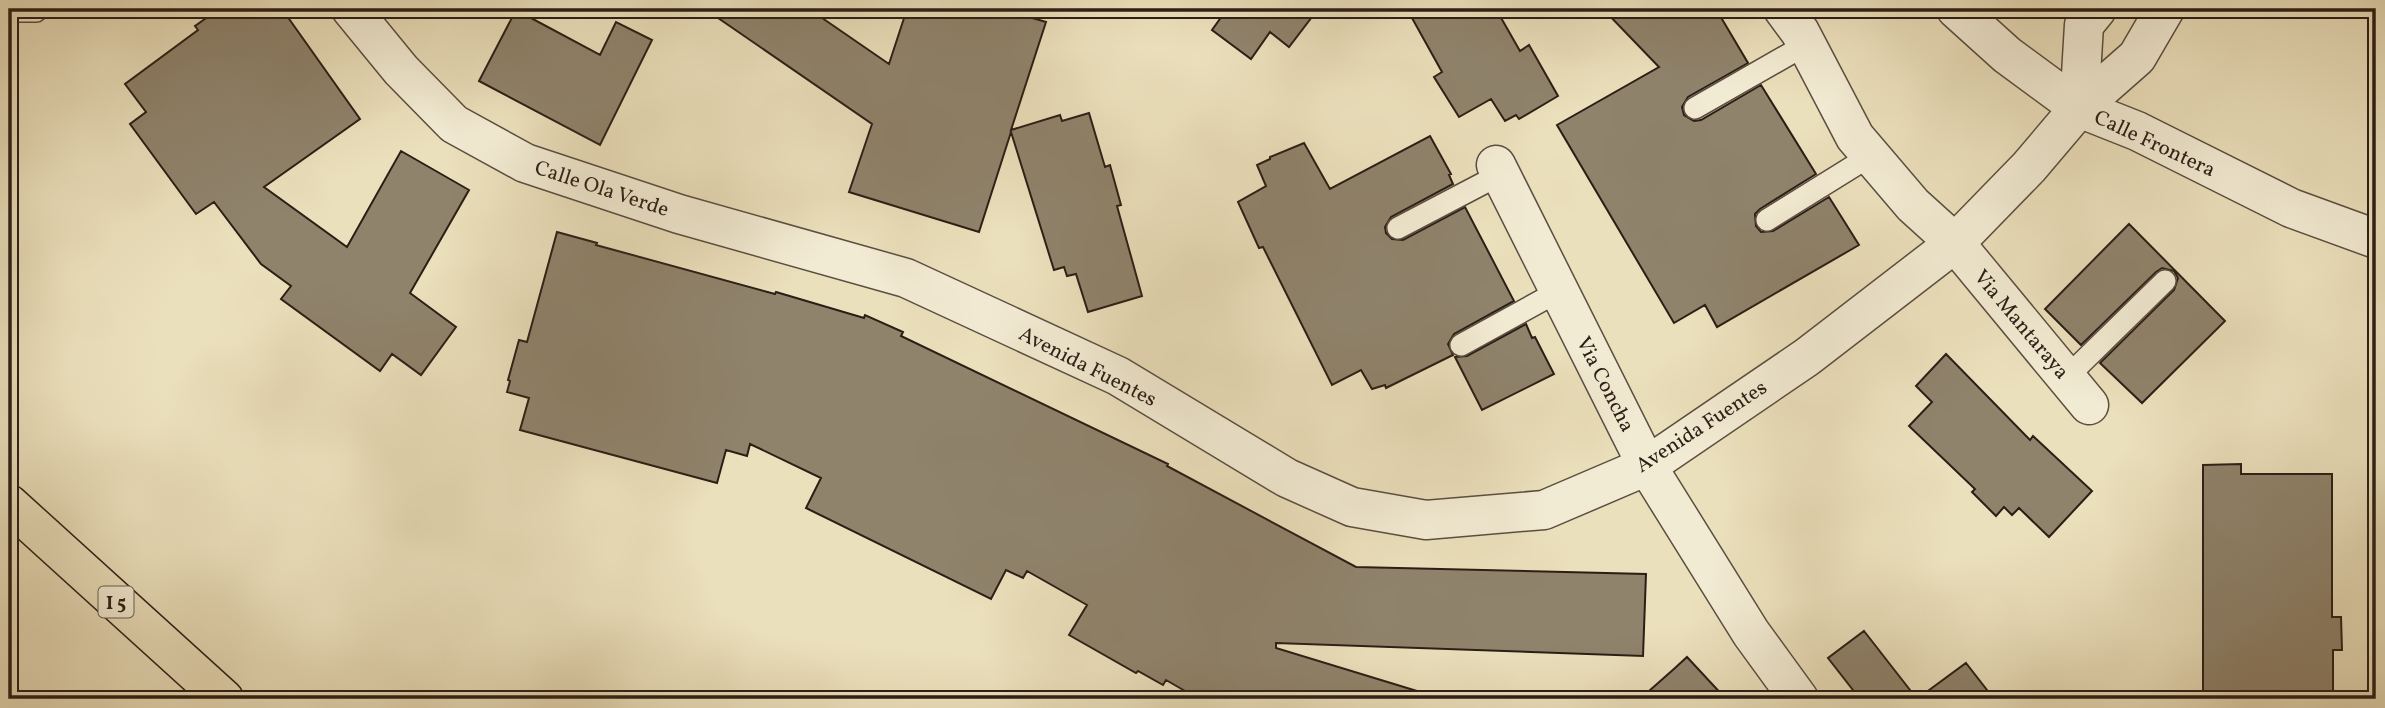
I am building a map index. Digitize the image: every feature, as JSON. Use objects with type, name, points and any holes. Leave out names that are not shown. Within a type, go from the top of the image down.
[{"type":"highway","name":"I 5","points":[[9,504],[224,699]]},
{"type":"street","name":"Calle Ola Verde","points":[[351,9],[401,70],[454,124],[525,163],[679,214],[906,278]]},
{"type":"street","name":"Via Mantaraya","points":[[1783,9],[1807,44],[1855,137],[1913,205],[1955,243],[2078,391]]},
{"type":"street","name":"Calle Frontera","points":[[1956,9],[2007,55],[2079,108],[2137,131],[2291,208],[2376,239]]},
{"type":"street","points":[[2079,108],[2084,25],[2097,9]]},
{"type":"street","name":"Avenida Fuentes","points":[[906,278],[1118,376],[1287,478],[1352,507],[1426,520],[1544,510],[1647,466],[1807,357],[1955,243],[2029,167],[2079,108],[2137,57],[2165,9]]},
{"type":"street","name":"Via Concha","points":[[1499,170],[1647,466],[1751,633],[1799,699]]},
{"type":"lane","points":[[9,11],[38,9]]},
{"type":"lane","points":[[1695,108],[1807,44]]},
{"type":"lane","points":[[1767,220],[1870,156]]},
{"type":"lane","points":[[1398,228],[1499,170]]},
{"type":"lane","points":[[2078,391],[2165,281]]},
{"type":"lane","points":[[1461,345],[1559,291]]},
{"type":"building","points":[[219,9],[282,9],[360,119],[264,187],[347,247],[401,151],[469,190],[410,293],[456,327],[421,375],[392,354],[380,371],[281,299],[291,286],[261,264],[214,202],[196,214],[130,124],[146,112],[125,84],[198,30],[195,26]]},
{"type":"building","points":[[705,9],[809,9],[889,64],[907,9],[1002,9],[1046,22],[1011,130],[1060,115],[1062,121],[1089,113],[1105,167],[1110,165],[1121,205],[1117,206],[1142,296],[1088,312],[1076,274],[1067,276],[1064,267],[1054,270],[1011,132],[979,232],[849,192],[872,124]]},
{"type":"building","points":[[1227,9],[1318,9],[1289,47],[1270,32],[1251,59],[1212,30]]},
{"type":"building","points":[[1407,9],[1496,9],[1520,51],[1529,45],[1558,96],[1519,119],[1516,115],[1505,121],[1491,99],[1459,117],[1434,77],[1442,72]]},
{"type":"building","points":[[1603,9],[1716,9],[1748,63],[1688,97],[1682,107],[1684,115],[1694,121],[1701,120],[1761,85],[1816,174],[1760,209],[1755,214],[1756,226],[1761,232],[1773,231],[1829,197],[1859,245],[1717,327],[1705,305],[1674,323],[1557,125],[1659,67]]},
{"type":"building","points":[[516,10],[600,55],[616,22],[652,40],[600,145],[479,81]]},
{"type":"building","points":[[1430,136],[1451,174],[1449,175],[1453,184],[1391,217],[1385,227],[1386,233],[1392,239],[1403,240],[1465,207],[1514,301],[1454,334],[1448,344],[1453,355],[1386,388],[1385,385],[1372,389],[1361,370],[1332,385],[1263,247],[1259,248],[1238,202],[1266,186],[1257,165],[1304,143],[1330,189]]},
{"type":"building","points":[[2129,224],[2225,321],[2142,403],[2100,363],[2174,290],[2178,278],[2174,271],[2162,268],[2156,272],[2081,345],[2045,309]]},
{"type":"building","points":[[557,232],[864,318],[865,315],[903,332],[901,336],[1168,464],[1167,466],[1356,567],[1646,574],[1643,656],[1276,643],[1276,648],[1417,691],[1416,699],[1199,699],[1166,680],[1163,685],[1069,635],[1087,605],[1027,571],[1023,578],[1006,570],[991,599],[806,508],[821,478],[750,444],[747,456],[726,450],[717,483],[520,430],[529,398],[507,392],[508,380],[519,340],[527,342]]},
{"type":"building","points":[[1526,324],[1554,374],[1482,410],[1455,357],[1467,356]]},
{"type":"building","points":[[1946,354],[2030,440],[2033,436],[2092,491],[2049,537],[2019,508],[2012,515],[2004,507],[1996,516],[1972,492],[1975,489],[1909,426],[1932,402],[1916,386]]},
{"type":"building","points":[[2241,464],[2241,474],[2332,474],[2332,617],[2341,617],[2342,650],[2333,650],[2333,699],[2203,699],[2203,465]]},
{"type":"building","points":[[1864,631],[1917,699],[1860,699],[1828,658]]},
{"type":"building","points":[[1687,657],[1726,699],[1640,699],[1675,668]]},
{"type":"building","points":[[1966,663],[1994,699],[1917,699]]}]
